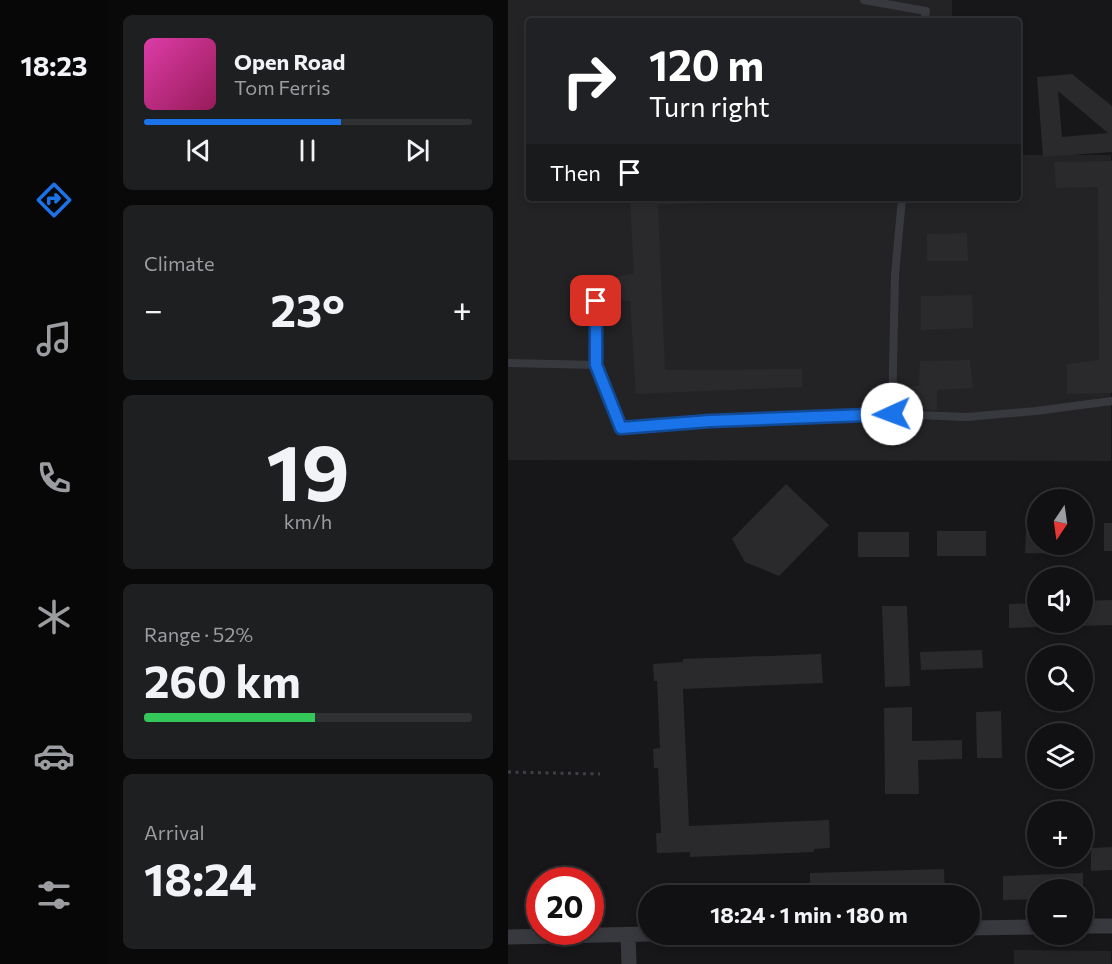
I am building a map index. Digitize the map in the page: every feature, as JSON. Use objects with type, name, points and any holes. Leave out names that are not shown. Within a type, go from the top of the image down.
[{"type":"street","points":[[1093,926],[1111,926]]},
{"type":"street","points":[[980,928],[1027,927]]},
{"type":"street","points":[[628,935],[629,964]]},
{"type":"street","points":[[508,937],[638,935]]},
{"type":"lane","points":[[864,0],[926,11],[925,18]]},
{"type":"lane","points":[[892,414],[895,275],[902,201]]},
{"type":"lane","points":[[596,301],[596,365],[621,428],[710,421],[892,414],[967,417],[1111,401]]},
{"type":"lane","points":[[508,363],[596,365]]},
{"type":"path","points":[[508,772],[600,774]]},
{"type":"shaded area","points":[[508,0],[952,0],[952,18],[526,18],[526,201],[1021,201],[1021,155],[1111,155],[1111,461],[508,460]]},
{"type":"shaded area","points":[[1014,950],[1111,951],[1111,964],[1014,964]]},
{"type":"building","points":[[1072,74],[1112,106],[1112,152],[1043,157],[1037,77]],"holes":[[[1058,91],[1108,133],[1062,137]]]},
{"type":"building","points":[[1112,161],[1112,393],[1067,394],[1067,364],[1099,360],[1098,187],[1056,188],[1054,162]]},
{"type":"building","points":[[630,201],[773,201],[658,205],[665,370],[802,369],[802,387],[636,394],[630,301],[614,300],[616,277],[634,273]]},
{"type":"building","points":[[967,233],[968,261],[927,261],[927,234]]},
{"type":"building","points":[[972,295],[973,328],[921,330],[921,296]]},
{"type":"building","points":[[970,360],[973,388],[937,390],[937,410],[901,409],[897,389],[919,385],[920,361]]},
{"type":"building","points":[[786,484],[829,525],[779,576],[745,562],[732,539]]},
{"type":"building","points":[[1104,523],[1112,523],[1112,551],[1104,551]]},
{"type":"building","points":[[1026,530],[1027,530],[1027,553],[1025,553]]},
{"type":"building","points":[[937,531],[986,531],[986,556],[937,556]]},
{"type":"building","points":[[858,532],[909,532],[909,557],[858,557]]},
{"type":"building","points":[[1112,600],[1112,625],[1093,626],[1093,601]]},
{"type":"building","points":[[1027,603],[1027,627],[1009,628],[1009,604]]},
{"type":"building","points":[[882,606],[907,606],[910,686],[885,687]]},
{"type":"building","points":[[982,650],[983,668],[921,670],[920,652]]},
{"type":"building","points":[[821,654],[823,683],[683,689],[689,826],[829,820],[830,848],[814,849],[814,852],[690,857],[690,852],[657,853],[656,833],[661,833],[658,768],[654,768],[653,749],[660,748],[657,681],[654,681],[653,664],[683,662],[683,659]]},
{"type":"building","points":[[912,707],[912,741],[962,740],[962,759],[918,760],[919,794],[885,794],[884,708]]},
{"type":"building","points":[[1001,711],[1002,758],[977,758],[976,712]]},
{"type":"building","points":[[1112,847],[1112,870],[1091,871],[1093,848]]},
{"type":"building","points":[[944,869],[945,885],[810,885],[810,873]]},
{"type":"building","points":[[1083,873],[1083,879],[1027,879],[1027,899],[1003,900],[1003,876]]},
{"type":"route","points":[[596,301],[596,365],[621,428],[710,421],[892,414]]}]
